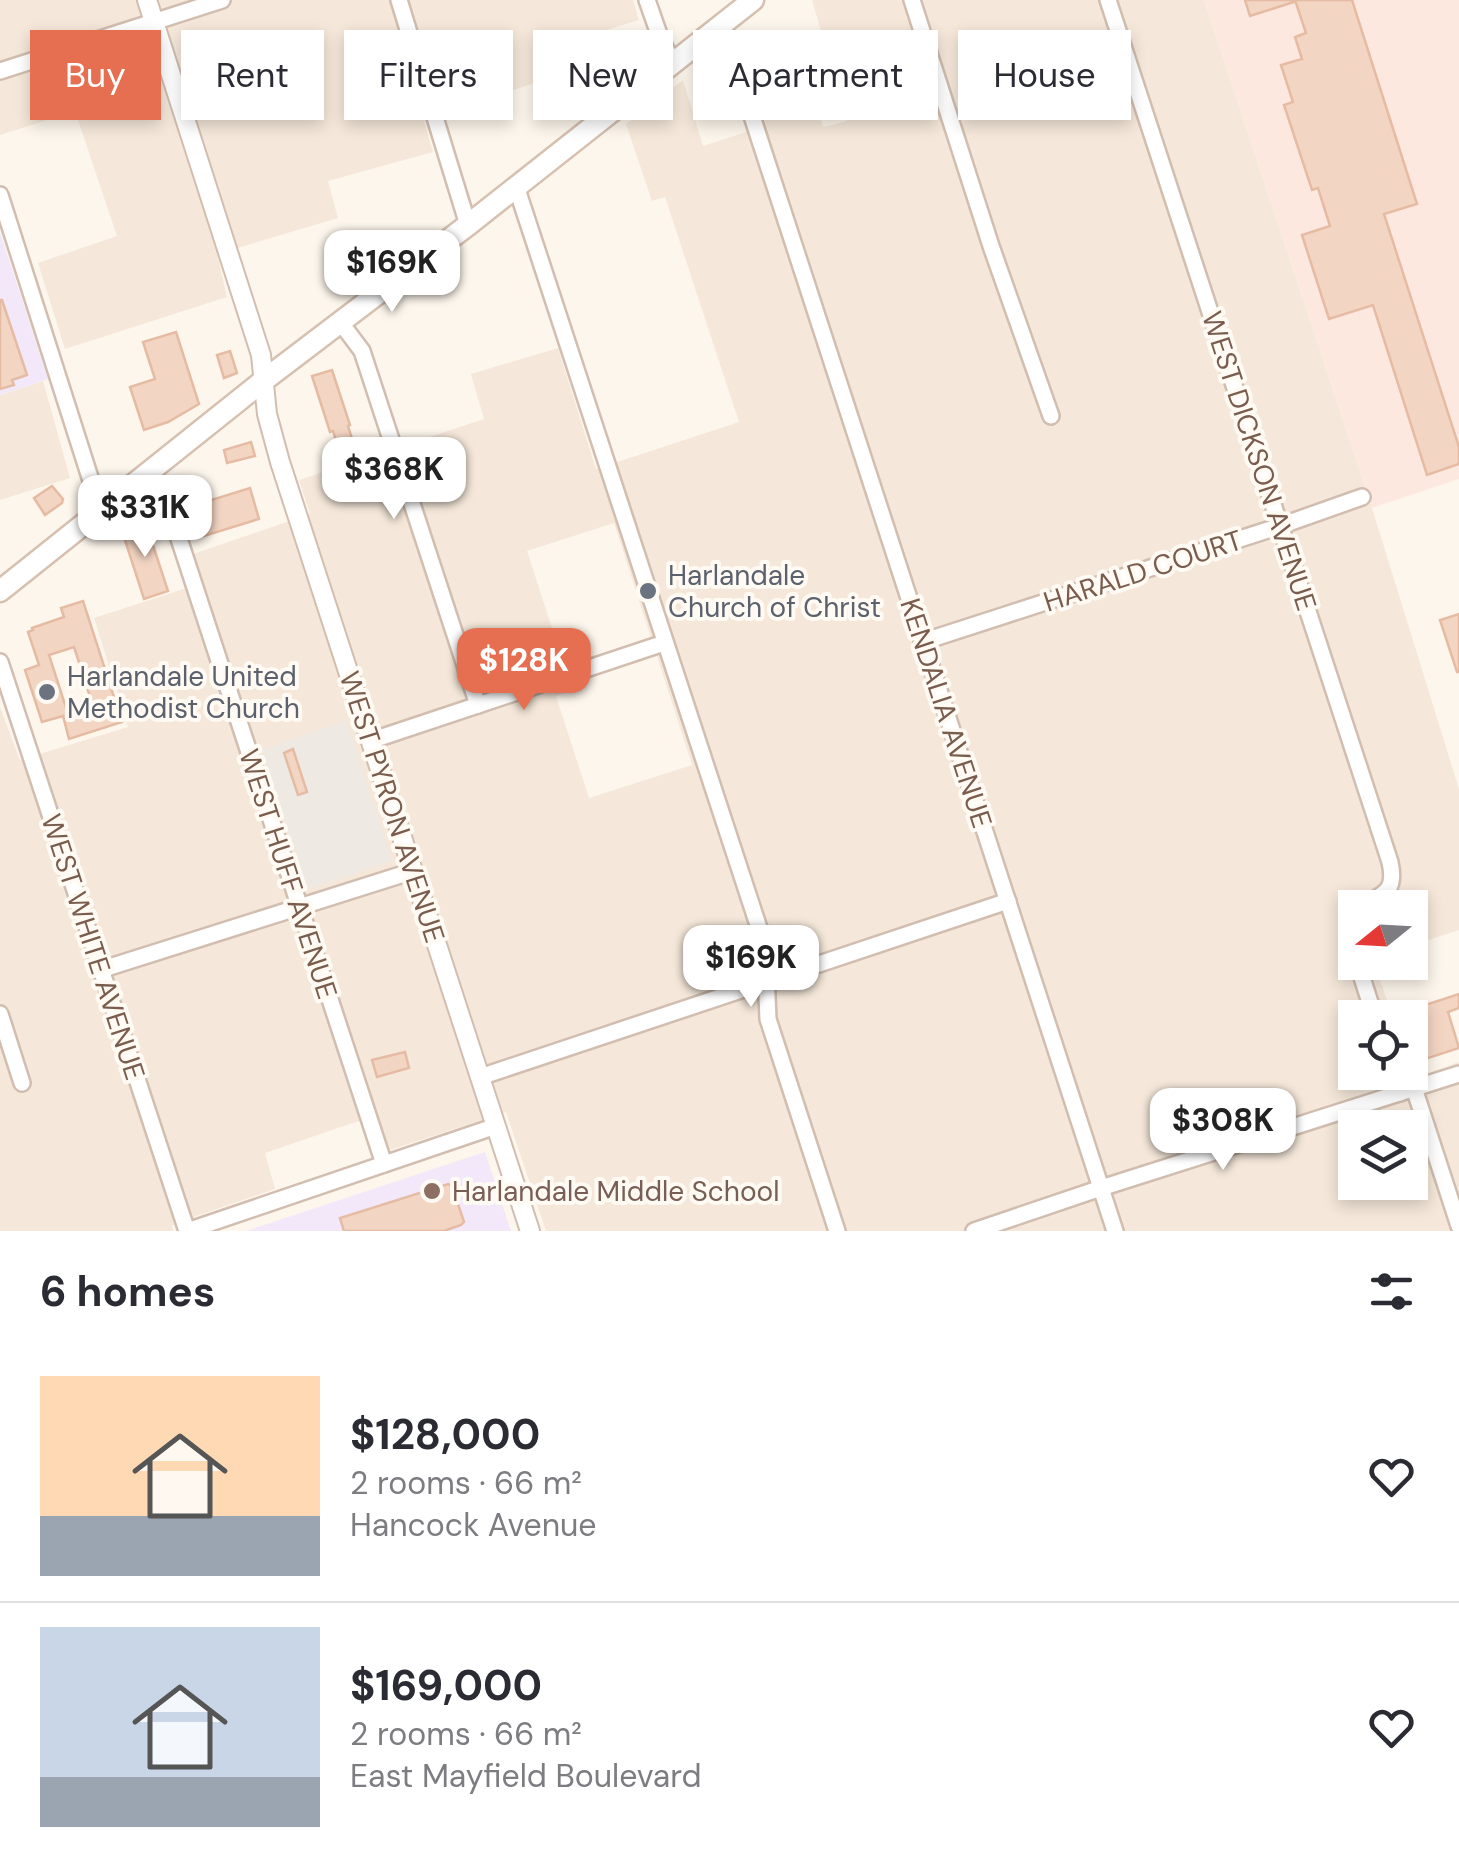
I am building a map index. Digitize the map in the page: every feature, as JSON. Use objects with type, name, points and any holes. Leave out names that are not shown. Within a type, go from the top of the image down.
[{"type":"main road","points":[[0,591],[753,0]]},
{"type":"street","name":"WEST PYRON AVENUE","points":[[146,0],[260,354],[267,414],[280,462],[530,1231]]},
{"type":"street","points":[[0,71],[222,0]]},
{"type":"street","points":[[399,0],[468,224]]},
{"type":"street","points":[[647,0],[661,40],[674,62]]},
{"type":"street","points":[[912,0],[991,246],[1051,416]]},
{"type":"street","name":"WEST DICKSON AVENUE","points":[[1108,0],[1393,874],[1389,890]]},
{"type":"street","name":"KENDALIA AVENUE","points":[[722,24],[1115,1231]]},
{"type":"street","points":[[516,186],[758,928],[768,1019],[837,1231]]},
{"type":"street","points":[[0,195],[100,512]]},
{"type":"street","points":[[341,322],[362,351],[478,705]]},
{"type":"street","name":"WEST HUFF AVENUE","points":[[151,472],[167,502],[384,1164]]},
{"type":"street","name":"HARALD COURT","points":[[922,642],[1362,497]]},
{"type":"street","points":[[370,740],[664,643]]},
{"type":"street","name":"WEST WHITE AVENUE","points":[[0,662],[187,1231]]},
{"type":"street","points":[[100,970],[413,871]]},
{"type":"street","points":[[480,1077],[1008,902]]},
{"type":"street","points":[[0,1014],[22,1082]]},
{"type":"street","points":[[974,1231],[1459,1074]]},
{"type":"street","points":[[1407,1091],[1459,1226]]},
{"type":"street","points":[[187,1231],[496,1126]]},
{"type":"shaded area","points":[[0,0],[633,0],[639,20],[606,30],[533,30],[533,83],[513,90],[513,30],[344,30],[344,120],[427,120],[424,121],[433,152],[328,181],[338,218],[217,254],[227,297],[65,349],[38,263],[117,236],[78,120],[161,120],[161,30],[30,30],[30,120],[47,120],[0,135]]},
{"type":"shaded area","points":[[812,0],[1204,0],[1372,508],[1459,789],[1459,930],[1428,940],[1428,890],[1338,890],[1338,980],[1380,980],[1387,1000],[1338,1000],[1338,1090],[1428,1090],[1428,1073],[1459,1062],[1459,1231],[546,1231],[506,1112],[390,1150],[376,1115],[265,1153],[275,1189],[193,1217],[172,1226],[173,1231],[0,1231],[0,707],[20,760],[128,727],[94,618],[202,583],[193,554],[310,514],[299,480],[484,419],[471,374],[558,348],[596,469],[739,422],[665,197],[652,201],[626,124],[631,120],[673,120],[673,88],[683,80],[703,146],[746,132],[757,120],[821,120],[823,127],[847,120],[938,120],[938,30],[821,30]],"holes":[[[614,523],[692,765],[589,798],[556,696],[572,690],[527,551]]]},
{"type":"shaded area","points":[[1204,0],[1459,0],[1459,479],[1372,508]]},
{"type":"shaded area","points":[[0,232],[48,379],[0,395]]},
{"type":"shaded area","points":[[43,381],[70,478],[0,500],[0,395]]},
{"type":"shaded area","points":[[346,721],[392,861],[308,889],[262,750]]},
{"type":"shaded area","name":"Harlandale Middle School","points":[[485,1152],[511,1231],[246,1231]]},
{"type":"building","points":[[1245,0],[1293,0],[1294,2],[1250,16]]},
{"type":"building","points":[[1295,0],[1352,0],[1417,204],[1384,214],[1459,447],[1459,464],[1427,475],[1373,305],[1329,319],[1302,235],[1330,226],[1318,188],[1312,190],[1284,105],[1293,102],[1281,65],[1302,59],[1295,37],[1306,33]]},
{"type":"building","points":[[0,300],[27,375],[0,389]]},
{"type":"building","points":[[176,332],[199,404],[168,422],[144,430],[130,387],[155,379],[143,342]]},
{"type":"building","points":[[230,351],[237,373],[224,378],[217,355]]},
{"type":"building","points":[[332,370],[353,442],[338,447],[312,376]]},
{"type":"building","points":[[251,442],[255,456],[227,463],[224,450]]},
{"type":"building","points":[[52,486],[63,499],[45,515],[34,498]]},
{"type":"building","points":[[250,488],[259,519],[204,536],[195,505]]},
{"type":"building","points":[[144,518],[168,591],[144,599],[123,534]]},
{"type":"building","points":[[83,601],[122,722],[69,739],[63,716],[42,722],[25,670],[39,665],[28,632],[64,617],[61,608]],"holes":[[[74,647],[93,706],[68,714],[49,655]]]},
{"type":"building","points":[[1459,614],[1459,672],[1457,672],[1440,620]]},
{"type":"building","points":[[293,749],[307,792],[298,795],[284,753]]},
{"type":"building","points":[[1459,994],[1459,1008],[1448,1012],[1459,1048],[1428,1058],[1428,1004]]},
{"type":"building","points":[[405,1052],[409,1068],[377,1077],[372,1060]]},
{"type":"building","points":[[448,1184],[464,1222],[461,1225],[444,1231],[344,1231],[340,1218]]},
{"type":"place","name":"Harlandale Church of Christ","points":[[648,591]]},
{"type":"place","name":"Harlandale United Methodist Church","points":[[47,692]]},
{"type":"place","name":"Harlandale Middle School","points":[[432,1191]]}]
